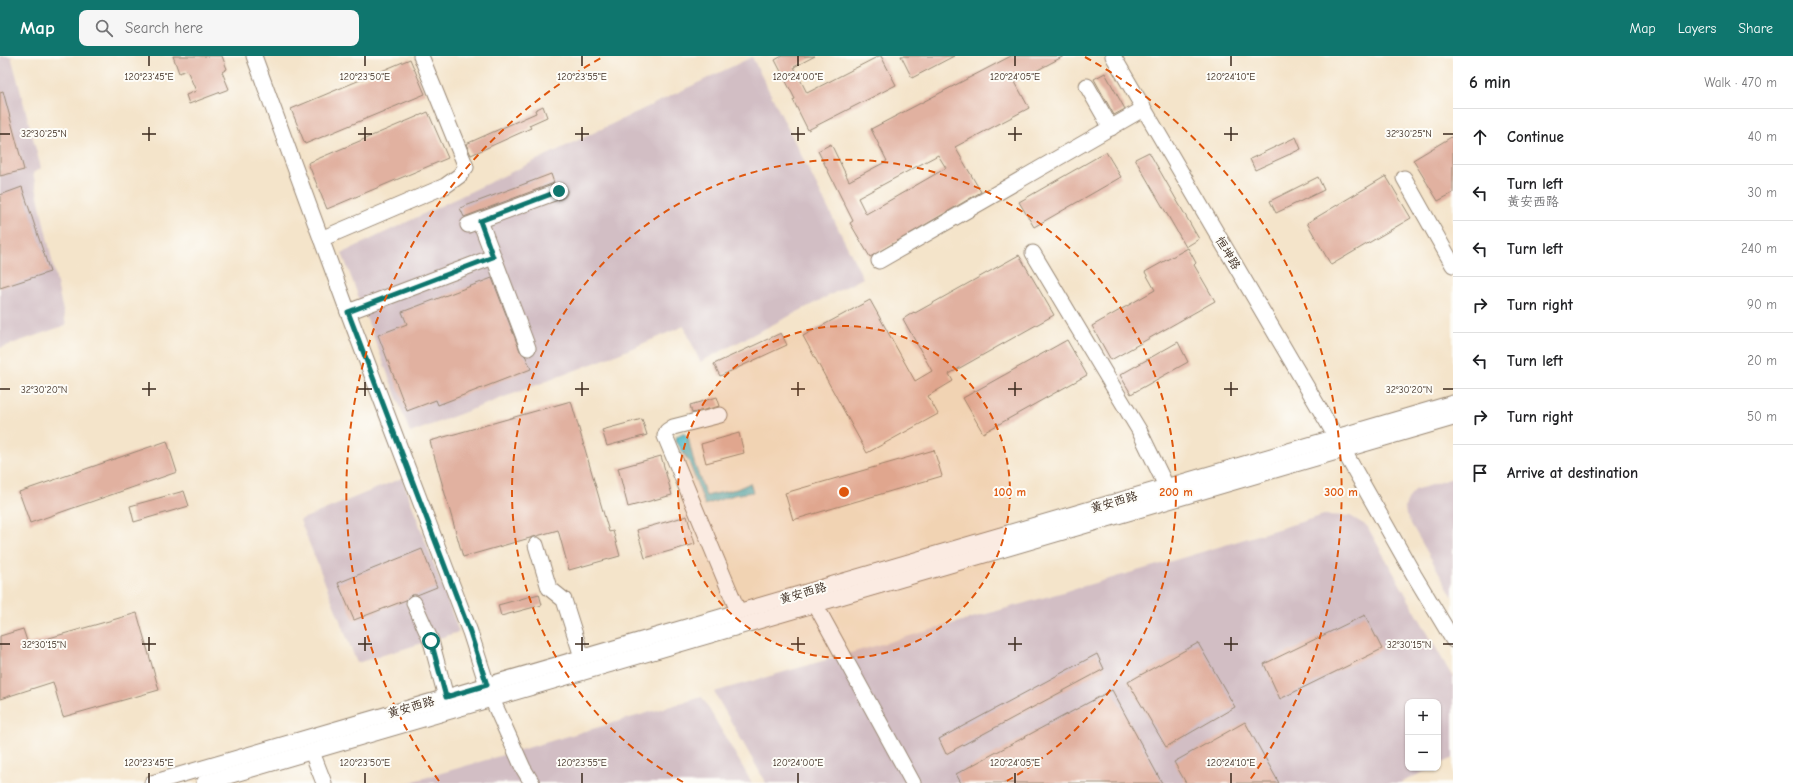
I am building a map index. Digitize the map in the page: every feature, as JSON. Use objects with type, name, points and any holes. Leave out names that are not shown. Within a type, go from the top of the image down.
[{"type":"street","points":[[254,56],[348,312],[470,632],[490,692],[523,768],[532,783]]},
{"type":"street","points":[[321,239],[445,186],[459,176],[466,167],[421,56]]},
{"type":"street","name":"恒坤路","points":[[1113,56],[1340,443],[1414,575],[1453,640]]},
{"type":"street","points":[[1087,86],[1111,128]]},
{"type":"street","points":[[880,261],[1143,109]]},
{"type":"street","points":[[1404,178],[1453,265]]},
{"type":"street","points":[[528,348],[493,257],[474,223],[559,191]]},
{"type":"street","points":[[1033,253],[1139,430],[1166,486]]},
{"type":"street","points":[[348,312],[493,257]]},
{"type":"street","name":"黄安西路","points":[[152,783],[446,697],[490,692],[815,604],[1340,443],[1453,403]]},
{"type":"street","points":[[720,415],[673,427],[667,431],[665,436],[738,611]]},
{"type":"street","name":"黄安西路","points":[[204,783],[312,752],[490,692],[582,657],[738,611],[1166,486],[1340,443],[1453,418]]},
{"type":"street","points":[[536,545],[549,588],[564,600],[582,657]]},
{"type":"street","points":[[414,603],[431,641],[446,697]]},
{"type":"street","points":[[815,604],[913,783]]},
{"type":"street","points":[[312,752],[324,783]]},
{"type":"shaded area","points":[[0,56],[11,56],[41,168],[33,173],[66,325],[0,348]]},
{"type":"shaded area","points":[[752,57],[863,278],[700,362],[684,326],[618,354],[410,433],[342,253]]},
{"type":"shaded area","points":[[402,478],[459,632],[357,663],[300,520]]},
{"type":"shaded area","points":[[1453,478],[1453,597],[1406,515],[1405,507],[1415,490]]},
{"type":"shaded area","points":[[1324,515],[1350,516],[1367,526],[1453,678],[1453,758],[1441,764],[1441,699],[1405,699],[1405,771],[1426,771],[1400,783],[766,783],[714,692],[1182,558]]},
{"type":"shaded area","points":[[702,697],[752,783],[407,783]]},
{"type":"water","points":[[683,433],[688,437],[694,462],[706,496],[737,489],[750,483],[753,492],[734,495],[705,505],[689,462],[676,441],[677,436]]},
{"type":"building","points":[[173,56],[222,56],[227,69],[222,72],[229,89],[189,104],[186,95],[196,91],[187,70],[179,73]]},
{"type":"building","points":[[782,56],[815,56],[794,67],[807,93],[879,56],[881,56],[896,85],[808,130],[793,100],[795,99],[775,60]]},
{"type":"building","points":[[901,56],[954,56],[912,78]]},
{"type":"building","points":[[1011,56],[1064,56],[1015,82],[1029,108],[955,147],[981,192],[870,257],[850,223],[853,221],[818,151],[831,144],[849,181],[887,161],[871,129]],"holes":[[[938,155],[946,168],[866,214],[858,198]]]},
{"type":"building","points":[[410,59],[425,94],[305,144],[291,109]]},
{"type":"building","points":[[1105,73],[1125,109],[1114,115],[1094,79]]},
{"type":"building","points":[[3,91],[24,170],[0,176],[0,92]]},
{"type":"building","points":[[543,106],[547,117],[529,125],[531,128],[471,155],[466,144],[536,113],[535,110]]},
{"type":"building","points":[[428,112],[448,158],[327,209],[308,163]]},
{"type":"building","points":[[1453,136],[1453,193],[1438,201],[1413,160]]},
{"type":"building","points":[[1296,137],[1301,149],[1255,170],[1250,159]]},
{"type":"building","points":[[1106,152],[1121,177],[1034,227],[1019,202]]},
{"type":"building","points":[[1149,152],[1199,239],[1186,247],[1135,159]]},
{"type":"building","points":[[551,174],[554,183],[464,217],[460,208]]},
{"type":"building","points":[[1386,176],[1411,218],[1331,265],[1307,223]]},
{"type":"building","points":[[1318,177],[1324,190],[1276,213],[1270,201]]},
{"type":"building","points":[[22,187],[50,272],[0,288],[0,195]]},
{"type":"building","points":[[1188,248],[1196,263],[1194,265],[1215,301],[1111,360],[1092,326],[1155,290],[1145,272]]},
{"type":"building","points":[[1019,255],[1054,315],[949,374],[953,381],[928,396],[938,414],[867,453],[803,336],[870,300],[915,381],[932,371],[903,319]]},
{"type":"building","points":[[492,278],[520,351],[526,357],[531,369],[438,405],[436,400],[407,411],[378,335],[407,324],[402,312]]},
{"type":"building","points":[[781,333],[787,345],[720,376],[714,364]]},
{"type":"building","points":[[1067,340],[1087,375],[983,433],[963,398]]},
{"type":"building","points":[[1178,342],[1188,362],[1131,394],[1120,375]]},
{"type":"building","points":[[717,397],[720,406],[692,413],[690,405]]},
{"type":"building","points":[[571,401],[609,532],[613,531],[620,556],[569,570],[558,530],[463,557],[430,441]]},
{"type":"building","points":[[642,419],[647,435],[607,446],[602,430]]},
{"type":"building","points":[[739,433],[744,453],[706,463],[701,444]]},
{"type":"building","points":[[167,441],[177,472],[30,523],[19,492]]},
{"type":"building","points":[[934,450],[942,476],[793,520],[785,493]]},
{"type":"building","points":[[661,456],[672,495],[628,507],[618,468]]},
{"type":"building","points":[[184,491],[189,506],[134,522],[130,506]]},
{"type":"building","points":[[687,516],[695,544],[645,558],[637,530]]},
{"type":"building","points":[[422,549],[437,587],[417,595],[411,595],[406,600],[354,620],[338,583]]},
{"type":"building","points":[[539,594],[542,605],[501,616],[498,605]]},
{"type":"building","points":[[137,613],[159,690],[63,717],[53,682],[0,699],[0,636],[23,629],[28,644]]},
{"type":"building","points":[[1365,615],[1382,649],[1280,699],[1264,664]]},
{"type":"building","points":[[1198,643],[1235,707],[1166,747],[1128,682]]},
{"type":"building","points":[[1097,654],[1104,669],[946,754],[939,739]]},
{"type":"building","points":[[1112,690],[1162,783],[961,783],[956,774]]},
{"type":"building","points":[[1245,722],[1279,783],[1186,783],[1174,762]]},
{"type":"route","points":[[431,641],[446,697],[487,685],[470,632],[348,312],[493,257],[480,221],[559,191]]}]
